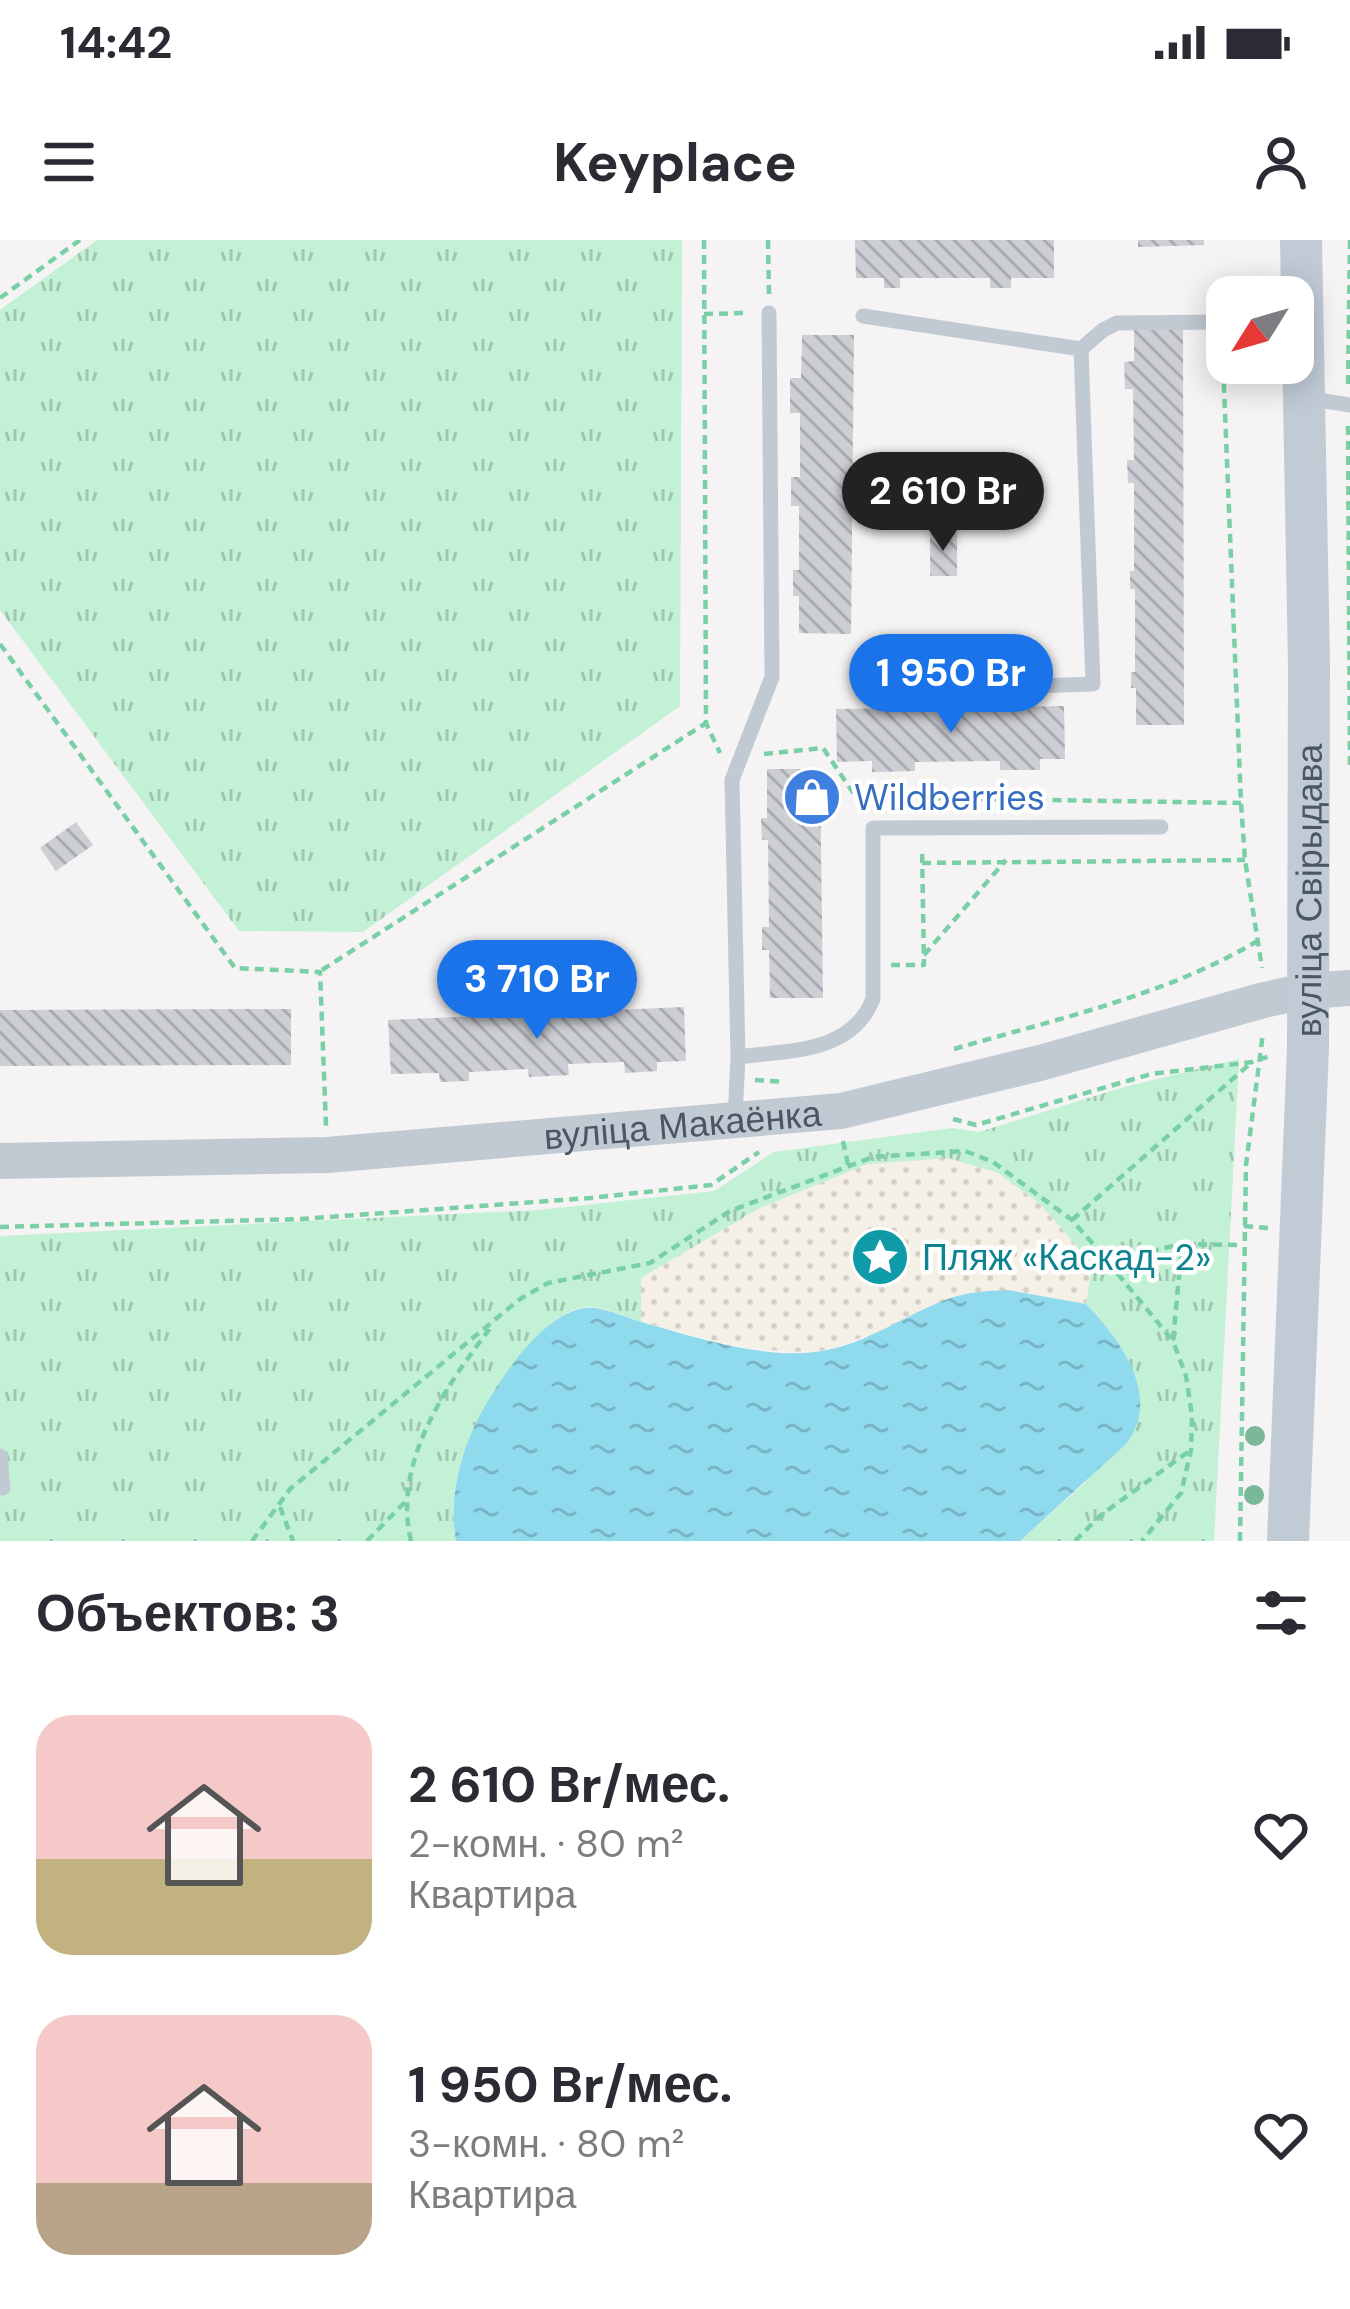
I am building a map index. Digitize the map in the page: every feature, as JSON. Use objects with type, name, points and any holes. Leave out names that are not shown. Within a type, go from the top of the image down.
[{"type":"main road","name":"вуліца Свірыдава","points":[[1299,276],[1301,240]]},
{"type":"main road","name":"вуліца Свірыдава","points":[[1288,1541],[1308,1048],[1309,665],[1303,384]]},
{"type":"street","name":"вуліца Макаёнка","points":[[0,1160],[327,1155],[841,1111],[1040,1063],[1264,1000],[1350,988]]},
{"type":"lane","points":[[734,1118],[738,1057],[732,780],[772,677],[769,313]]},
{"type":"lane","points":[[863,316],[1082,349]]},
{"type":"lane","points":[[1006,686],[1093,684],[1082,349],[1117,323],[1206,322]]},
{"type":"lane","points":[[1304,397],[1350,405]]},
{"type":"lane","points":[[738,1057],[830,1044],[855,1029],[873,999],[873,828],[1161,827]]},
{"type":"lane","points":[[0,1456],[2,1488]]},
{"type":"path","points":[[0,298],[80,240]]},
{"type":"path","points":[[704,240],[706,723],[732,780]]},
{"type":"path","points":[[704,314],[769,313],[768,240]]},
{"type":"path","points":[[1226,384],[1241,803],[1264,1000],[1262,1057],[1246,1165],[1240,1541]]},
{"type":"path","points":[[1350,540],[1350,768]]},
{"type":"path","points":[[0,644],[235,968],[320,972],[706,723]]},
{"type":"path","points":[[740,756],[823,748],[856,797],[1241,803]]},
{"type":"path","points":[[873,965],[924,965],[922,827]]},
{"type":"path","points":[[924,955],[1006,860]]},
{"type":"path","points":[[922,863],[1245,860]]},
{"type":"path","points":[[943,1052],[1141,992],[1230,958],[1260,939]]},
{"type":"path","points":[[320,972],[327,1155]]},
{"type":"path","points":[[1072,1220],[1252,1062],[1308,1048]]},
{"type":"path","points":[[934,1121],[958,1118],[976,1125],[1151,1074],[1252,1062]]},
{"type":"path","points":[[737,1079],[793,1083]]},
{"type":"path","points":[[842,1136],[848,1166]]},
{"type":"path","points":[[0,1226],[301,1219],[631,1194],[711,1185],[763,1149]]},
{"type":"path","points":[[252,1541],[290,1489],[520,1299],[548,1282],[650,1263],[730,1211],[873,1157],[916,1151],[965,1151],[993,1162],[1072,1220],[1173,1341],[1186,1376],[1192,1416],[1190,1450],[1180,1493],[1142,1541]]},
{"type":"path","points":[[1108,1261],[1182,1244],[1243,1245]]},
{"type":"path","points":[[1173,1341],[1182,1244]]},
{"type":"path","points":[[411,1541],[406,1484],[455,1373],[495,1322]]},
{"type":"path","points":[[1075,1541],[1102,1514],[1190,1450]]},
{"type":"path","points":[[367,1541],[405,1502]]},
{"type":"path","points":[[279,1504],[293,1541]]},
{"type":"green space","points":[[97,240],[682,240],[680,706],[363,932],[239,931],[0,610],[0,310]]},
{"type":"green space","points":[[1239,1059],[1214,1541],[1020,1541],[1085,1483],[1139,1414],[1131,1367],[1117,1340],[1086,1304],[1091,1273],[1075,1244],[1040,1204],[998,1173],[868,1164],[760,1208],[641,1278],[641,1322],[587,1307],[561,1316],[547,1328],[496,1391],[470,1438],[455,1487],[456,1541],[0,1541],[0,1236],[538,1210],[714,1191],[774,1152],[952,1128],[979,1132],[1124,1087]]},
{"type":"sand","name":"Пляж «Каскад-2»","points":[[948,1158],[998,1173],[1040,1204],[1075,1244],[1091,1273],[1086,1304],[1042,1295],[868,1335],[828,1350],[790,1352],[736,1346],[641,1322],[641,1278],[760,1208],[868,1164]]},
{"type":"water","points":[[1008,1290],[1086,1304],[1112,1334],[1133,1370],[1140,1407],[1126,1444],[1020,1541],[456,1541],[456,1483],[474,1427],[518,1357],[551,1324],[576,1310],[600,1309],[731,1346],[804,1353],[857,1341],[953,1297]]},
{"type":"building","points":[[855,240],[1054,240],[1054,278],[1011,278],[1011,288],[990,288],[990,278],[900,278],[900,288],[884,288],[884,278],[856,278]]},
{"type":"building","points":[[1138,240],[1204,240],[1204,245],[1138,247]]},
{"type":"building","points":[[1183,326],[1184,725],[1136,725],[1136,688],[1131,688],[1135,589],[1130,589],[1134,483],[1128,483],[1127,460],[1134,460],[1133,389],[1125,389],[1124,362],[1134,361],[1134,327]]},
{"type":"building","points":[[802,335],[854,335],[851,634],[799,633],[793,570],[799,570],[799,506],[791,506],[791,477],[800,477],[800,413],[790,413],[790,378],[801,378]]},
{"type":"building","points":[[930,532],[957,533],[957,576],[930,576]]},
{"type":"building","points":[[1064,706],[1065,759],[1040,759],[1040,770],[1000,770],[1000,761],[915,762],[915,771],[872,772],[872,761],[837,762],[836,709]]},
{"type":"building","points":[[767,769],[820,769],[823,998],[770,998],[769,950],[762,950],[762,927],[769,927],[768,840],[762,840],[761,818],[767,818]]},
{"type":"building","points":[[76,822],[93,845],[56,871],[40,848]]},
{"type":"building","points":[[684,1007],[686,1061],[657,1062],[657,1071],[625,1073],[624,1062],[568,1064],[569,1075],[529,1077],[528,1069],[469,1072],[469,1081],[440,1082],[439,1073],[391,1074],[388,1020]]},
{"type":"building","points":[[291,1009],[291,1065],[0,1066],[0,1010]]},
{"type":"place","name":"Wildberries","points":[[812,797]]},
{"type":"place","name":"Пляж «Каскад-2»","points":[[880,1257]]}]
